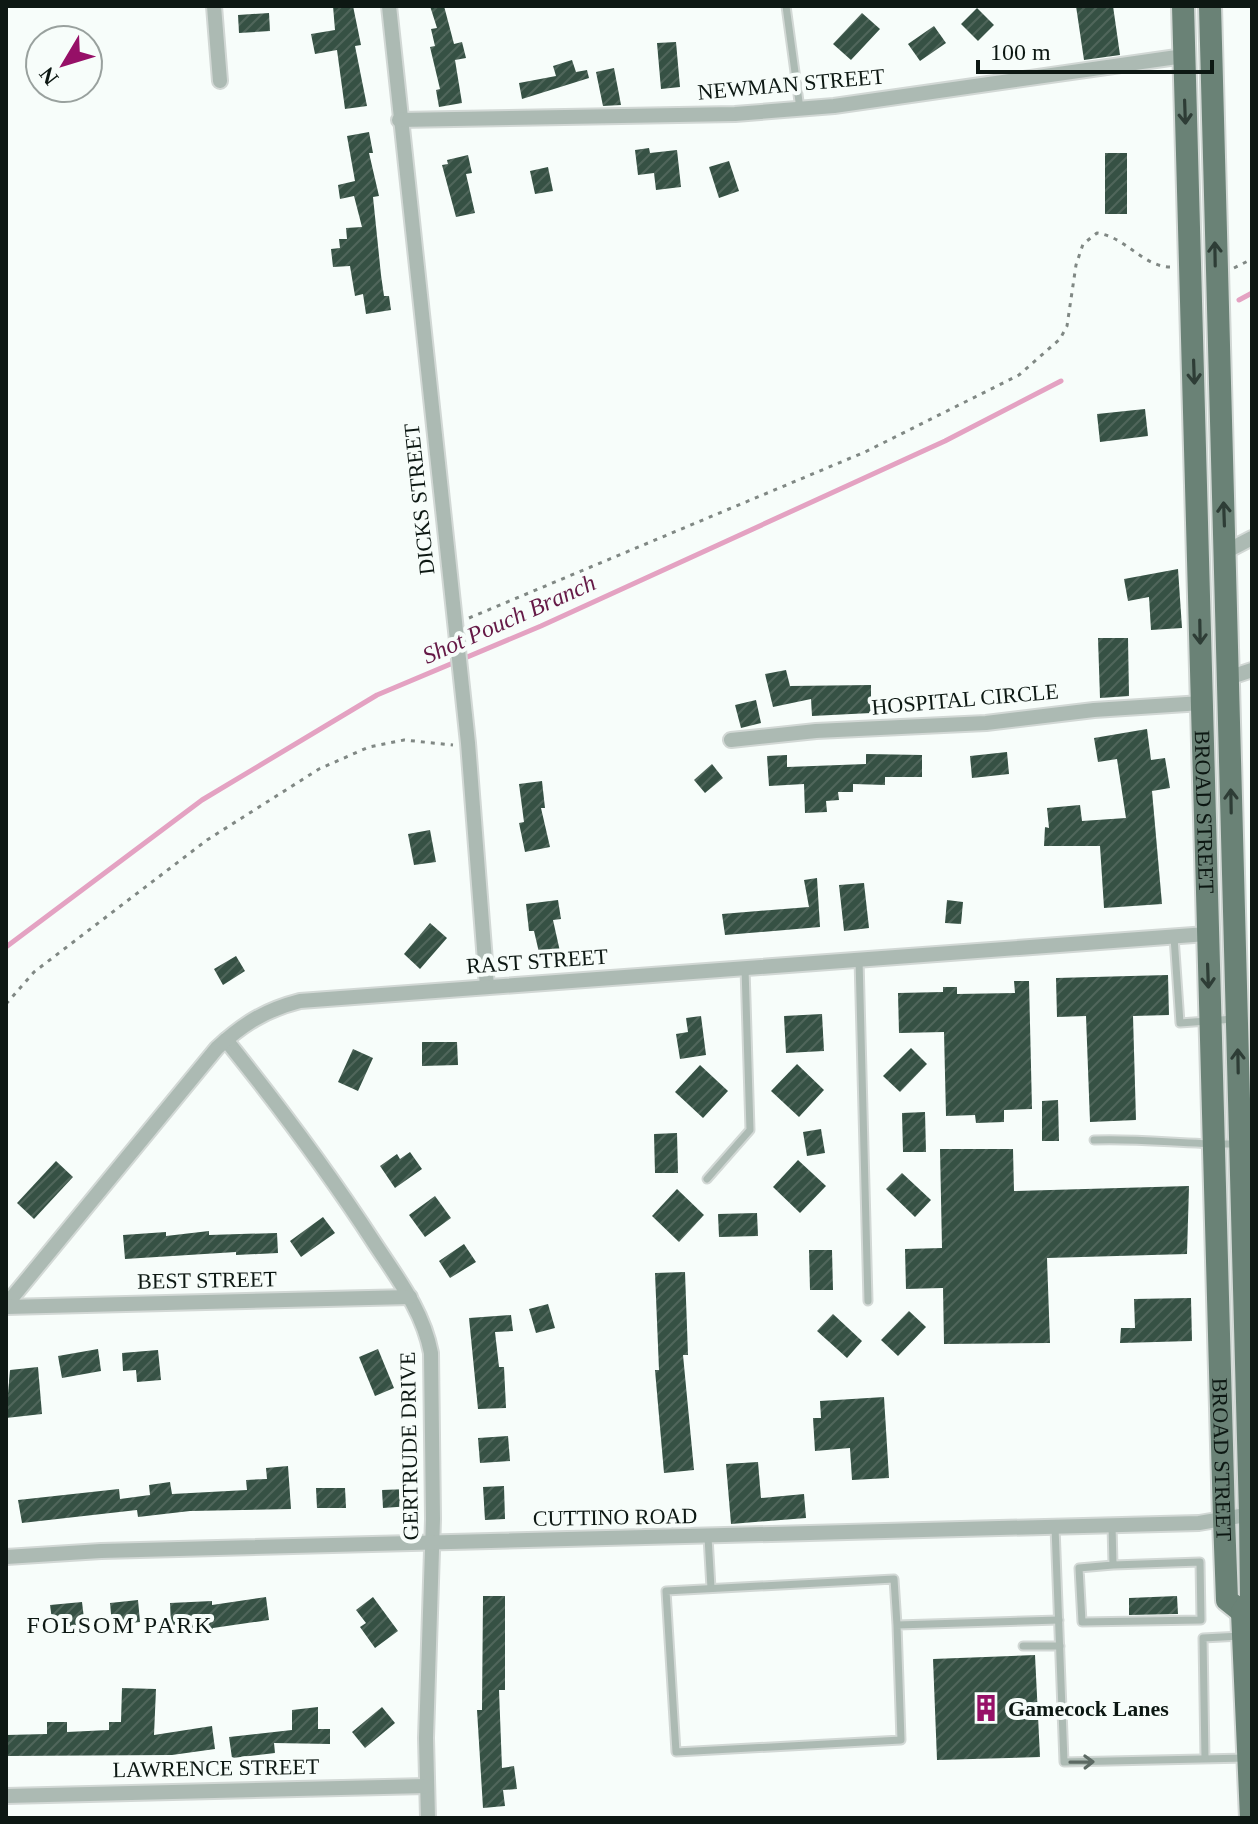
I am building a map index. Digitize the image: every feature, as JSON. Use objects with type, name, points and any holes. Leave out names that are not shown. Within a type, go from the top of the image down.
[{"type":"main road","name":"BROAD STREET","points":[[1183,6],[1227,1600],[1242,1612],[1247,1636],[1251,1818]]},
{"type":"main road","name":"BROAD STREET","points":[[1210,6],[1228,678],[1241,880],[1236,1019],[1245,1109],[1240,1144],[1248,1292],[1251,1514],[1251,1599],[1242,1612]]},
{"type":"street","points":[[214,6],[220,81]]},
{"type":"street","name":"DICKS STREET","points":[[389,6],[463,697],[487,987]]},
{"type":"street","name":"NEWMAN STREET","points":[[399,120],[735,114],[800,109],[1184,56]]},
{"type":"street","points":[[1225,552],[1252,538]]},
{"type":"street","points":[[1228,678],[1252,670]]},
{"type":"street","name":"HOSPITAL CIRCLE","points":[[731,740],[816,731],[986,723],[1094,710],[1202,703]]},
{"type":"street","name":"RAST STREET","points":[[6,1306],[144,1134],[226,1040],[255,1016],[300,1001],[1207,934]]},
{"type":"street","name":"GERTRUDE DRIVE","points":[[226,1040],[288,1118],[410,1297],[426,1326],[431,1353],[433,1543],[428,1818]]},
{"type":"street","points":[[1217,1294],[1248,1292]]},
{"type":"street","name":"BEST STREET","points":[[6,1306],[410,1297]]},
{"type":"street","name":"CUTTINO ROAD","points":[[6,1557],[101,1551],[1055,1527],[1224,1519],[1251,1514]]},
{"type":"street","name":"LAWRENCE STREET","points":[[6,1796],[427,1786]]},
{"type":"lane","points":[[786,6],[800,109]]},
{"type":"lane","points":[[1174,936],[1180,1023],[1236,1019]]},
{"type":"lane","points":[[859,959],[868,1301]]},
{"type":"lane","points":[[707,1179],[750,1130],[745,968]]},
{"type":"lane","points":[[1094,1140],[1144,1138],[1183,1146],[1240,1144]]},
{"type":"lane","points":[[1112,1525],[1113,1565]]},
{"type":"lane","points":[[1055,1527],[1064,1762],[1248,1758]]},
{"type":"lane","points":[[708,1537],[711,1588]]},
{"type":"lane","points":[[1200,1562],[1201,1620],[1082,1622],[1079,1568],[1113,1565],[1200,1562]]},
{"type":"lane","points":[[894,1579],[897,1625],[901,1740],[676,1752],[666,1591],[894,1579]]},
{"type":"lane","points":[[897,1625],[1059,1620]]},
{"type":"lane","points":[[1205,1758],[1203,1638],[1247,1636]]},
{"type":"lane","points":[[1023,1646],[1060,1646]]},
{"type":"path","points":[[456,632],[865,452],[1019,375],[1060,339],[1067,326],[1076,265],[1083,244],[1097,233],[1115,235],[1158,267],[1181,268]]},
{"type":"path","points":[[1231,268],[1252,259]]},
{"type":"path","points":[[6,1004],[34,972],[207,840],[319,769],[369,747],[404,740],[454,745]]},
{"type":"building","points":[[333,6],[353,6],[361,45],[355,46],[367,106],[345,109],[337,50],[315,54],[311,34],[335,30]]},
{"type":"building","points":[[430,6],[444,6],[454,44],[462,42],[466,58],[455,60],[462,103],[439,107],[436,90],[440,89],[430,47],[435,46],[431,29],[437,28]]},
{"type":"building","points":[[1076,6],[1113,6],[1120,55],[1084,60]]},
{"type":"building","points":[[977,8],[994,25],[978,41],[961,24]]},
{"type":"building","points":[[269,13],[270,31],[239,33],[238,15]]},
{"type":"building","points":[[862,13],[880,29],[851,60],[833,44]]},
{"type":"building","points":[[934,26],[946,43],[920,61],[908,44]]},
{"type":"building","points":[[676,42],[680,87],[661,89],[657,43]]},
{"type":"building","points":[[572,60],[576,72],[587,70],[589,78],[522,99],[519,83],[556,76],[553,66]]},
{"type":"building","points":[[614,68],[621,105],[603,106],[596,72]]},
{"type":"building","points":[[369,132],[373,153],[369,153],[379,196],[373,197],[381,275],[384,296],[389,296],[391,310],[366,314],[363,294],[355,296],[350,266],[333,267],[331,249],[340,248],[339,239],[347,239],[346,228],[362,227],[354,196],[340,199],[338,185],[355,181],[347,136]]},
{"type":"building","points":[[649,148],[650,153],[677,150],[681,187],[656,190],[654,173],[638,175],[635,150]]},
{"type":"building","points":[[1105,153],[1127,153],[1127,214],[1105,214]]},
{"type":"building","points":[[468,155],[472,173],[466,174],[475,213],[456,217],[442,165],[448,164],[447,160]]},
{"type":"building","points":[[729,161],[739,191],[719,198],[709,167]]},
{"type":"building","points":[[548,167],[553,191],[535,194],[530,171]]},
{"type":"building","points":[[1145,409],[1148,436],[1100,442],[1097,414]]},
{"type":"building","points":[[1178,569],[1182,628],[1151,630],[1149,597],[1128,601],[1124,579]]},
{"type":"building","points":[[1098,638],[1128,638],[1129,696],[1100,698]]},
{"type":"building","points":[[786,670],[790,686],[871,685],[871,713],[812,716],[811,699],[773,707],[765,674]]},
{"type":"building","points":[[756,700],[761,723],[741,728],[735,705]]},
{"type":"building","points":[[1147,729],[1151,760],[1165,758],[1170,788],[1152,791],[1162,904],[1104,908],[1100,846],[1044,846],[1045,827],[1049,828],[1047,808],[1080,805],[1082,821],[1126,818],[1117,759],[1098,762],[1094,738]]},
{"type":"building","points":[[1007,752],[1009,774],[972,778],[970,756]]},
{"type":"building","points":[[866,754],[922,755],[922,777],[885,777],[885,785],[853,784],[853,792],[838,792],[839,800],[826,801],[827,812],[805,813],[804,784],[769,786],[767,756],[787,755],[787,767],[866,764]]},
{"type":"building","points":[[712,764],[723,778],[705,793],[694,780]]},
{"type":"building","points":[[542,781],[545,808],[541,808],[550,847],[525,852],[519,823],[524,822],[519,784]]},
{"type":"building","points":[[430,830],[436,862],[414,865],[408,834]]},
{"type":"building","points":[[817,878],[820,927],[725,935],[722,914],[809,907],[804,880]]},
{"type":"building","points":[[864,883],[869,928],[844,931],[839,885]]},
{"type":"building","points":[[558,900],[561,919],[553,920],[561,956],[541,961],[534,931],[529,931],[526,904]]},
{"type":"building","points":[[947,900],[963,902],[961,924],[945,923]]},
{"type":"building","points":[[430,923],[447,938],[420,969],[404,954]]},
{"type":"building","points":[[236,956],[245,971],[223,985],[214,969]]},
{"type":"building","points":[[1168,975],[1169,1015],[1133,1016],[1136,1120],[1090,1122],[1086,1016],[1057,1017],[1056,978]]},
{"type":"building","points":[[1014,981],[1029,981],[1032,1109],[1004,1110],[1004,1122],[976,1123],[975,1115],[946,1116],[944,1032],[899,1033],[898,993],[943,992],[943,987],[957,987],[957,994],[1015,993]]},
{"type":"building","points":[[822,1014],[824,1051],[786,1053],[784,1016]]},
{"type":"building","points":[[701,1016],[706,1055],[680,1059],[676,1034],[688,1032],[686,1018]]},
{"type":"building","points":[[422,1042],[457,1042],[458,1065],[422,1066]]},
{"type":"building","points":[[911,1048],[927,1064],[900,1092],[883,1076]]},
{"type":"building","points":[[353,1049],[373,1058],[358,1091],[338,1082]]},
{"type":"building","points":[[797,1064],[824,1090],[799,1117],[771,1091]]},
{"type":"building","points":[[700,1065],[728,1091],[703,1118],[675,1092]]},
{"type":"building","points":[[1058,1100],[1059,1141],[1042,1141],[1042,1101]]},
{"type":"building","points":[[925,1112],[926,1152],[903,1152],[902,1113]]},
{"type":"building","points":[[821,1129],[825,1153],[807,1156],[803,1132]]},
{"type":"building","points":[[677,1133],[678,1173],[655,1173],[654,1134]]},
{"type":"building","points":[[940,1149],[1013,1149],[1014,1191],[1189,1186],[1187,1254],[1047,1258],[1050,1343],[944,1344],[943,1288],[906,1289],[905,1249],[942,1248]]},
{"type":"building","points":[[410,1152],[422,1169],[395,1188],[380,1166],[397,1154],[400,1159]]},
{"type":"building","points":[[798,1160],[826,1186],[800,1213],[773,1187]]},
{"type":"building","points":[[56,1161],[73,1177],[34,1219],[17,1203]]},
{"type":"building","points":[[902,1173],[931,1200],[915,1217],[886,1189]]},
{"type":"building","points":[[677,1189],[704,1215],[679,1242],[652,1216]]},
{"type":"building","points":[[435,1196],[451,1218],[425,1237],[409,1215]]},
{"type":"building","points":[[757,1213],[758,1236],[719,1237],[718,1214]]},
{"type":"building","points":[[323,1217],[335,1233],[301,1257],[290,1241]]},
{"type":"building","points":[[209,1231],[209,1235],[277,1233],[278,1253],[236,1255],[236,1252],[125,1259],[123,1235],[166,1232],[166,1236]]},
{"type":"building","points":[[464,1244],[476,1262],[450,1278],[439,1261]]},
{"type":"building","points":[[809,1250],[832,1250],[833,1290],[810,1290]]},
{"type":"building","points":[[685,1272],[688,1355],[683,1355],[694,1470],[664,1473],[655,1370],[659,1370],[655,1273]]},
{"type":"building","points":[[1191,1298],[1192,1341],[1120,1343],[1121,1328],[1135,1328],[1134,1299]]},
{"type":"building","points":[[548,1304],[555,1328],[536,1333],[529,1309]]},
{"type":"building","points":[[909,1311],[926,1327],[898,1356],[881,1340]]},
{"type":"building","points":[[833,1314],[862,1341],[847,1358],[817,1331]]},
{"type":"building","points":[[511,1315],[513,1331],[495,1332],[499,1367],[504,1367],[506,1408],[478,1409],[469,1318]]},
{"type":"building","points":[[98,1349],[101,1371],[62,1378],[58,1356]]},
{"type":"building","points":[[378,1349],[394,1388],[375,1396],[359,1357]]},
{"type":"building","points":[[158,1350],[161,1380],[137,1382],[136,1370],[123,1371],[122,1353]]},
{"type":"building","points":[[38,1367],[42,1414],[6,1418],[10,1370]]},
{"type":"building","points":[[884,1397],[889,1478],[852,1480],[850,1448],[815,1451],[813,1418],[821,1418],[820,1401]]},
{"type":"building","points":[[508,1436],[510,1461],[480,1463],[478,1438]]},
{"type":"building","points":[[758,1462],[761,1498],[804,1494],[806,1518],[731,1524],[726,1464]]},
{"type":"building","points":[[288,1466],[291,1509],[190,1511],[138,1517],[137,1510],[22,1523],[18,1500],[119,1489],[120,1499],[150,1495],[149,1485],[170,1482],[172,1494],[247,1490],[246,1480],[267,1479],[266,1468]]},
{"type":"building","points":[[504,1486],[505,1519],[485,1520],[483,1487]]},
{"type":"building","points":[[316,1488],[345,1488],[346,1508],[317,1508]]},
{"type":"building","points":[[409,1489],[411,1506],[383,1508],[382,1490]]},
{"type":"building","points":[[483,1596],[505,1596],[505,1690],[499,1690],[502,1768],[514,1766],[517,1789],[503,1790],[505,1806],[483,1808],[477,1710],[482,1710]]},
{"type":"building","points":[[1177,1596],[1178,1614],[1129,1615],[1129,1598]]},
{"type":"building","points":[[266,1597],[269,1620],[213,1628],[213,1632],[193,1633],[192,1624],[171,1625],[170,1603],[212,1601],[212,1605]]},
{"type":"building","points":[[373,1597],[398,1631],[375,1648],[360,1627],[366,1623],[356,1610]]},
{"type":"building","points":[[138,1600],[140,1622],[112,1625],[110,1603]]},
{"type":"building","points":[[82,1602],[86,1635],[67,1636],[66,1625],[53,1627],[50,1605]]},
{"type":"building","name":"Gamecock Lanes","points":[[1035,1655],[1040,1757],[937,1760],[933,1659]]},
{"type":"building","points":[[122,1688],[156,1689],[154,1735],[212,1726],[215,1749],[172,1755],[6,1756],[6,1735],[47,1734],[47,1722],[67,1722],[67,1732],[109,1730],[109,1722],[121,1722]]},
{"type":"building","points":[[318,1707],[318,1729],[330,1729],[330,1744],[274,1743],[275,1753],[232,1758],[229,1737],[292,1730],[292,1710]]},
{"type":"building","points":[[382,1707],[395,1723],[365,1748],[352,1732]]},
{"type":"waterway","name":"Shot Pouch Branch","points":[[1239,300],[1252,293]]},
{"type":"waterway","name":"Shot Pouch Branch","points":[[6,947],[202,800],[377,695],[541,626],[945,441],[1061,381]]},
{"type":"place","name":"Gamecock Lanes","points":[[986,1708]]},
{"type":"district","name":"FOLSOM PARK","points":[[120,1625]]}]
